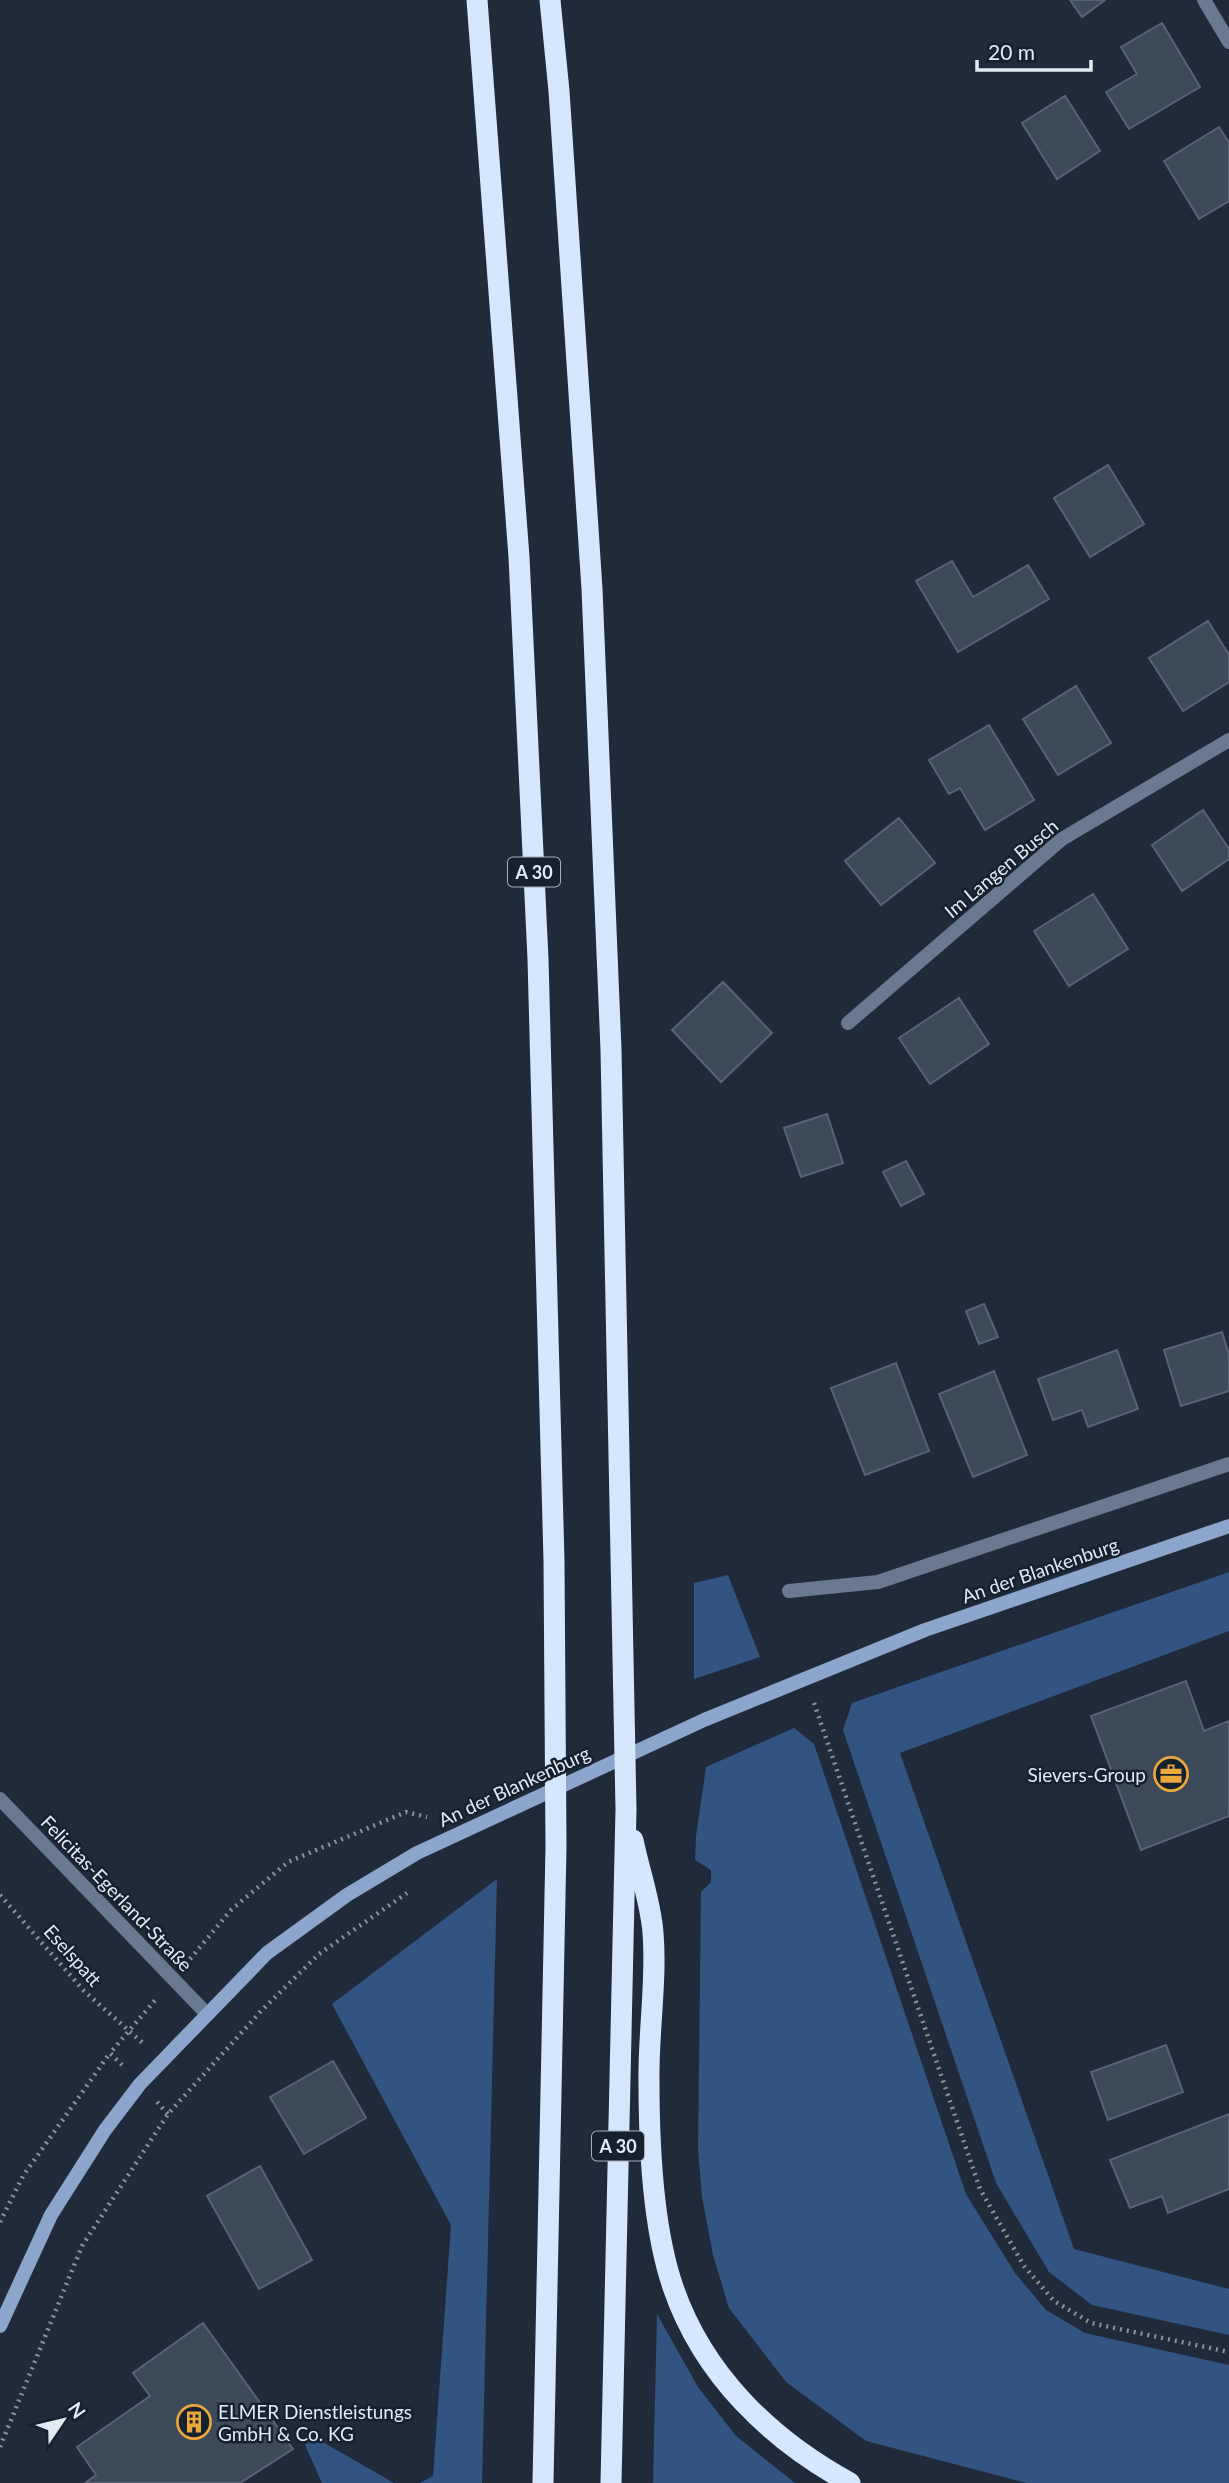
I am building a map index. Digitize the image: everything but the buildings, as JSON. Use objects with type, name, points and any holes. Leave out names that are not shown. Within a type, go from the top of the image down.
[{"type":"highway","name":"A 30","points":[[477,0],[491,156],[518,544],[538,959],[554,1561],[556,1847],[543,2483]]},
{"type":"highway","name":"A 30","points":[[550,0],[560,105],[594,617],[611,1050],[625,1809],[611,2483]]},
{"type":"highway","points":[[625,1809],[653,1932],[650,2096],[658,2224],[673,2287],[699,2344],[730,2388],[766,2426],[806,2459],[850,2483]]},
{"type":"street","points":[[1204,0],[1229,42]]},
{"type":"street","name":"Im Langen Busch","points":[[848,1023],[1062,839],[1229,740]]},
{"type":"street","name":"An der Blankenburg","points":[[789,1591],[878,1582],[1229,1464]]},
{"type":"street","name":"An der Blankenburg","points":[[0,2326],[51,2215],[105,2130],[140,2084],[267,1953],[347,1895],[416,1853],[704,1720],[925,1630],[1229,1526]]},
{"type":"street","name":"Felicitas-Egerland-Straße","points":[[0,1799],[206,2013]]},
{"type":"path","points":[[805,1679],[981,2189],[1024,2266],[1054,2301],[1091,2323],[1229,2352]]},
{"type":"path","points":[[173,1979],[231,1910],[288,1862],[406,1812],[468,1828]]},
{"type":"path","points":[[0,2447],[82,2246],[168,2114],[261,2011],[319,1954],[408,1891]]},
{"type":"path","name":"Eselspatt","points":[[0,1895],[84,1991],[130,2030],[173,1979]]},
{"type":"path","points":[[0,2222],[23,2176],[110,2053]]},
{"type":"shaded area","points":[[1229,1572],[1229,1631],[900,1753],[1074,2249],[1229,2289],[1229,2335],[1092,2305],[1049,2272],[996,2183],[843,1730],[852,1703]]},
{"type":"shaded area","points":[[728,1575],[760,1657],[694,1679],[694,1583]]},
{"type":"shaded area","points":[[794,1728],[814,1744],[966,2194],[1015,2273],[1046,2310],[1085,2333],[1229,2365],[1229,2483],[1027,2483],[866,2441],[786,2382],[729,2308],[713,2255],[702,2197],[698,2150],[701,1892],[711,1882],[711,1870],[695,1860],[696,1836],[706,1767]]},
{"type":"shaded area","points":[[497,1879],[482,2483],[420,2483],[433,2476],[451,2225],[332,2004]]},
{"type":"shaded area","points":[[657,2314],[698,2387],[736,2436],[795,2483],[653,2483]]},
{"type":"shaded area","points":[[314,2437],[394,2483],[322,2483],[305,2445]]},
{"type":"place","name":"Sievers-Group","points":[[1171,1774]]},
{"type":"place","name":"ELMER Dienstleistungs GmbH & Co. KG","points":[[194,2422]]}]
